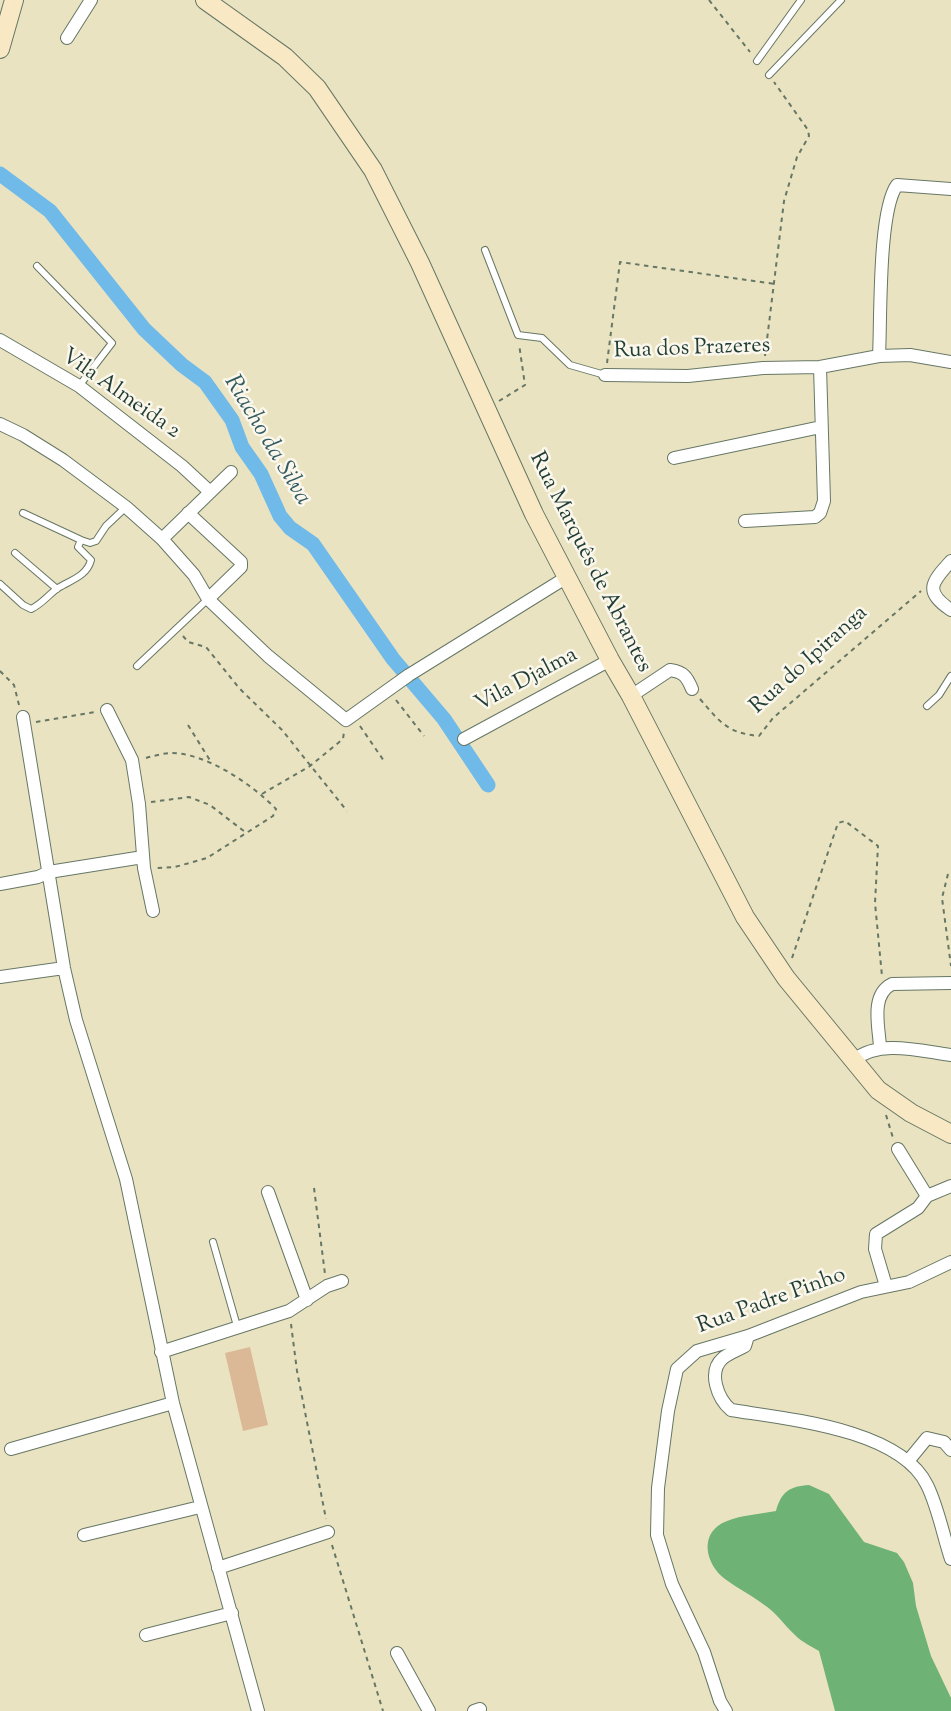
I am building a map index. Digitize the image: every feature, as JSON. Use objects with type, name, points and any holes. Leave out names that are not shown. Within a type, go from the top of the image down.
[{"type":"street","points":[[0,50],[14,0]]},
{"type":"street","points":[[67,38],[91,0]]},
{"type":"street","name":"Rua Marquês de Abrantes","points":[[205,0],[285,57],[317,88],[373,170],[415,252],[534,514],[745,917],[786,978],[878,1090],[911,1113],[951,1134]]},
{"type":"street","points":[[879,356],[886,224],[890,203],[897,185],[951,189]]},
{"type":"street","name":"Vila Almeida 2","points":[[0,340],[79,386],[182,466],[209,491]]},
{"type":"street","name":"Rua dos Prazeres","points":[[605,375],[688,375],[763,368],[820,367],[879,356],[910,355],[951,362]]},
{"type":"street","points":[[745,521],[815,517],[820,513],[824,501],[820,367]]},
{"type":"street","points":[[0,424],[23,435],[63,460],[126,507],[162,539],[194,575],[208,599],[267,656],[349,718],[409,675],[567,577]]},
{"type":"street","points":[[674,458],[821,427]]},
{"type":"street","points":[[162,539],[231,472]]},
{"type":"street","points":[[188,513],[241,562],[241,567],[208,599]]},
{"type":"street","points":[[951,561],[933,580],[933,592],[939,602],[951,610]]},
{"type":"street","name":"Vila Djalma","points":[[464,739],[610,660]]},
{"type":"street","points":[[631,696],[670,670],[681,672],[688,678],[692,689]]},
{"type":"street","points":[[107,710],[132,760],[139,804],[144,863],[153,911]]},
{"type":"street","points":[[23,717],[64,968],[76,1020],[126,1179],[172,1403],[258,1711]]},
{"type":"street","points":[[0,884],[38,877],[49,872],[144,863]]},
{"type":"street","points":[[0,977],[64,968]]},
{"type":"street","points":[[880,1047],[878,1013],[880,994],[885,987],[892,984],[951,982]]},
{"type":"street","points":[[854,1060],[864,1051],[880,1047],[951,1055]]},
{"type":"street","points":[[898,1149],[927,1196]]},
{"type":"street","points":[[886,1287],[875,1249],[876,1234],[918,1208],[927,1196],[951,1186]]},
{"type":"street","points":[[268,1192],[307,1300]]},
{"type":"street","name":"Rua Padre Pinho","points":[[726,1711],[720,1701],[704,1652],[672,1584],[657,1535],[658,1488],[668,1411],[677,1369],[697,1351],[748,1336],[861,1292],[909,1282],[951,1262]]},
{"type":"street","points":[[161,1352],[289,1311],[327,1286],[342,1281]]},
{"type":"street","points":[[748,1336],[745,1346],[723,1358],[716,1367],[716,1387],[724,1404],[731,1410],[835,1427],[894,1451],[909,1460],[927,1485],[951,1559]]},
{"type":"street","points":[[11,1449],[172,1403]]},
{"type":"street","points":[[909,1460],[927,1438],[944,1442],[951,1450]]},
{"type":"street","points":[[84,1535],[200,1507]]},
{"type":"street","points":[[218,1568],[328,1532]]},
{"type":"street","points":[[146,1635],[232,1613]]},
{"type":"street","points":[[397,1653],[429,1711]]},
{"type":"lane","points":[[757,61],[801,0]]},
{"type":"lane","points":[[770,75],[841,0]]},
{"type":"lane","points":[[485,250],[518,335]]},
{"type":"lane","points":[[37,266],[108,336],[112,343],[79,386]]},
{"type":"lane","name":"Rua dos Prazeres","points":[[518,335],[542,338],[570,365],[605,375]]},
{"type":"lane","points":[[23,513],[90,543],[96,541],[106,526],[126,507]]},
{"type":"lane","points":[[0,584],[31,609],[42,604],[57,589],[80,576],[89,566],[91,560],[78,547],[81,540]]},
{"type":"lane","points":[[15,553],[57,589]]},
{"type":"lane","points":[[137,666],[208,599]]},
{"type":"lane","points":[[927,706],[939,695],[951,676]]},
{"type":"lane","points":[[213,1242],[237,1326]]},
{"type":"path","points":[[709,0],[757,61]]},
{"type":"path","points":[[763,368],[784,201],[797,157],[809,136],[808,130],[770,75]]},
{"type":"path","points":[[605,375],[620,262],[774,284]]},
{"type":"path","points":[[486,408],[525,385],[518,335]]},
{"type":"path","name":"Rua do Ipiranga","points":[[692,689],[717,719],[738,734],[759,736],[773,718],[933,580]]},
{"type":"path","points":[[176,629],[189,642],[206,647],[239,688],[282,730],[347,811]]},
{"type":"path","points":[[0,671],[14,686],[23,717],[34,722],[53,721],[107,710]]},
{"type":"path","points":[[392,688],[424,736]]},
{"type":"path","points":[[349,718],[384,761]]},
{"type":"path","points":[[262,794],[310,766],[343,739],[349,718]]},
{"type":"path","points":[[188,725],[211,762]]},
{"type":"path","points":[[132,760],[171,753],[211,762],[262,794],[276,809],[273,816],[207,858],[175,867],[144,863]]},
{"type":"path","points":[[139,804],[189,797],[210,805],[246,832]]},
{"type":"path","points":[[796,944],[838,824],[845,821],[878,846],[875,903],[879,959],[885,987]]},
{"type":"path","points":[[948,874],[942,898],[951,966]]},
{"type":"path","points":[[878,1090],[898,1149]]},
{"type":"path","points":[[314,1188],[319,1241],[327,1286]]},
{"type":"path","points":[[289,1311],[297,1371],[328,1532],[383,1711]]},
{"type":"green space","points":[[809,1485],[829,1494],[864,1542],[897,1553],[904,1562],[913,1583],[916,1606],[931,1656],[951,1698],[951,1711],[835,1711],[819,1651],[798,1638],[768,1608],[718,1573],[709,1557],[708,1540],[718,1526],[739,1517],[776,1511],[787,1491]]},
{"type":"building","points":[[250,1347],[268,1425],[243,1431],[225,1353]]},
{"type":"waterway","name":"Riacho da Silva","points":[[0,174],[50,211],[144,329],[182,365],[205,382],[232,420],[242,447],[261,474],[280,516],[290,528],[313,544],[393,659],[444,719],[488,785]]}]
